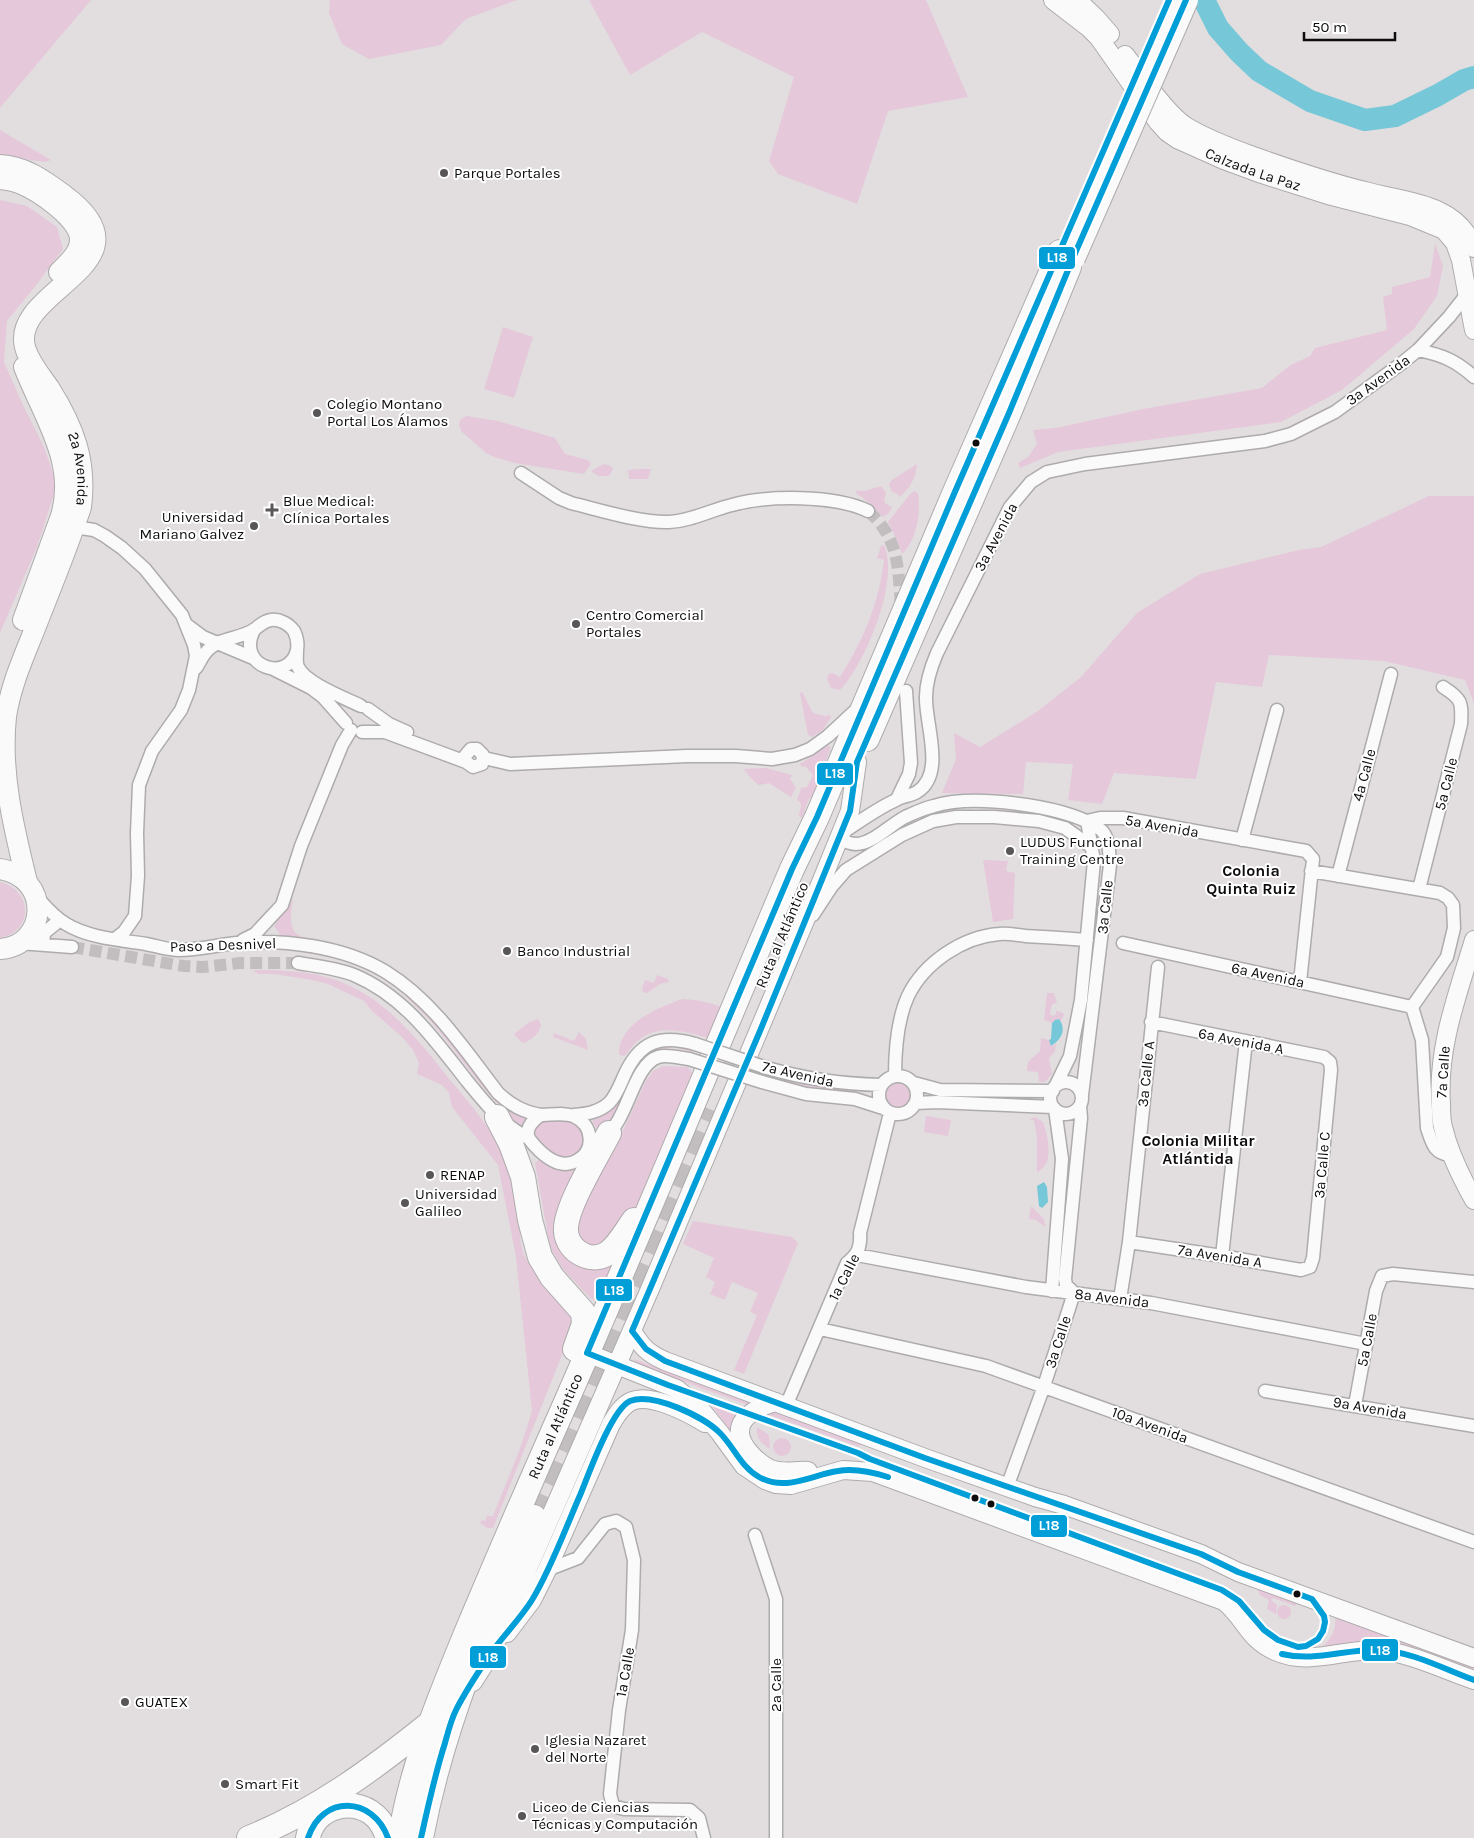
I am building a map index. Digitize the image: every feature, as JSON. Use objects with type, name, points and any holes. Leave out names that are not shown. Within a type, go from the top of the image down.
[{"type":"highway","name":"Ruta al Atlántico","points":[[707,1108],[1016,395],[1066,255],[1169,0]]},
{"type":"highway","name":"Ruta al Atlántico","points":[[400,1838],[409,1791],[429,1724],[506,1537],[576,1380],[866,700],[1066,255],[1186,0]]},
{"type":"highway","points":[[497,1117],[511,1144],[523,1177],[530,1220],[540,1257],[552,1277],[581,1309],[584,1316],[584,1324],[573,1355],[576,1380]]},
{"type":"highway","points":[[609,1133],[589,1156],[570,1213],[566,1227],[568,1240],[574,1250],[584,1256],[596,1257],[607,1254],[620,1240],[659,1183]]},
{"type":"highway","points":[[523,1177],[528,1138]]},
{"type":"highway","name":"Ruta al Atlántico","points":[[423,1834],[438,1767],[454,1711],[467,1675],[534,1517]]},
{"type":"highway","points":[[249,1838],[278,1826],[308,1810],[356,1780],[429,1724]]},
{"type":"highway","points":[[308,1838],[314,1822],[322,1813],[334,1807],[346,1805],[355,1806],[370,1812],[379,1820],[388,1838]]},
{"type":"main road","name":"Calzada La Paz","points":[[1054,0],[1099,38],[1158,122],[1171,136],[1210,154],[1262,174],[1328,195],[1451,226]]},
{"type":"main road","name":"Calzada La Paz","points":[[1076,0],[1103,25],[1158,97],[1175,117],[1187,127],[1227,146],[1277,165],[1347,187],[1428,206],[1451,226],[1470,236],[1474,248]]},
{"type":"main road","name":"2a Avenida","points":[[0,165],[12,166],[26,171],[54,188],[80,208],[89,221],[94,234],[93,250],[90,257],[77,273],[37,310],[29,323],[25,336],[25,346],[32,362],[58,402],[78,444],[84,483],[81,507],[25,653],[13,687],[6,715],[5,755],[10,811],[38,909],[36,922],[29,934],[7,948]]},
{"type":"main road","name":"2a Avenida","points":[[0,179],[21,184],[39,194],[75,223],[80,238],[76,253],[25,310],[18,332],[18,350],[32,387],[57,439],[64,466],[66,484],[61,516],[0,687]]},
{"type":"main road","name":"Calzada La Paz","points":[[1451,226],[1471,288]]},
{"type":"main road","points":[[1471,288],[1474,330]]},
{"type":"main road","name":"Ruta al Atlántico","points":[[454,1711],[490,1655],[632,1331],[850,811],[857,762]]},
{"type":"main road","points":[[0,869],[10,870],[19,875],[32,889]]},
{"type":"main road","name":"7a Calle","points":[[1474,940],[1449,1022],[1442,1056],[1440,1093],[1442,1125],[1451,1155],[1474,1200]]},
{"type":"main road","points":[[632,1331],[642,1348],[653,1356],[1006,1487],[1064,1505],[1192,1551],[1238,1572],[1474,1658]]},
{"type":"main road","points":[[587,1353],[677,1388],[701,1410],[744,1466],[765,1480],[776,1484],[791,1485],[843,1470],[873,1472],[1224,1602],[1235,1610],[1249,1632],[1256,1639],[1285,1655],[1296,1658],[1313,1658],[1355,1651],[1390,1651],[1474,1680]]},
{"type":"main road","points":[[490,1655],[532,1600],[601,1447],[620,1410],[632,1401],[642,1399],[656,1402],[685,1412],[720,1433]]},
{"type":"main road","points":[[781,1404],[754,1410],[742,1421],[740,1433],[742,1444],[754,1458],[772,1469],[787,1472],[831,1472]]},
{"type":"street","name":"3a Avenida","points":[[839,836],[897,799],[918,792],[927,781],[932,770],[933,758],[925,698],[930,670],[937,652],[1010,507],[1031,482],[1047,472],[1084,464],[1265,441],[1290,434],[1334,412],[1418,350],[1449,317],[1471,288]]},
{"type":"street","name":"3a Avenida","points":[[1418,350],[1442,355],[1455,362],[1474,377]]},
{"type":"street","points":[[521,473],[559,498],[572,503],[654,521],[682,521],[735,504],[809,498],[842,502],[868,510]]},
{"type":"street","points":[[74,527],[94,530],[122,548],[145,569],[182,615],[194,645],[196,656],[190,690],[181,710],[152,751],[139,785],[138,876],[135,916],[124,932],[115,939]]},
{"type":"street","points":[[194,671],[209,649],[217,643],[254,630],[266,621],[273,620],[288,624],[297,636],[298,666],[303,674],[396,727],[457,752],[466,757],[470,766],[476,767],[482,764],[484,758],[510,764],[687,756],[736,756],[772,759],[795,756],[819,744],[866,700]]},
{"type":"street","points":[[187,625],[202,637],[253,658],[266,667],[273,668],[312,688],[353,728],[385,732],[466,757]]},
{"type":"street","points":[[253,658],[249,644],[254,630]]},
{"type":"street","points":[[273,668],[288,664],[297,651]]},
{"type":"street","name":"4a Calle","points":[[1338,876],[1391,674]]},
{"type":"street","name":"5a Calle","points":[[1419,890],[1461,724],[1462,708],[1457,696],[1442,687]]},
{"type":"street","points":[[897,799],[911,763],[906,691]]},
{"type":"street","points":[[353,728],[346,716],[350,709],[364,708]]},
{"type":"street","points":[[236,943],[255,934],[282,905],[301,846],[342,745],[353,728],[371,724],[371,716],[364,708]]},
{"type":"street","points":[[1242,840],[1277,710]]},
{"type":"street","name":"5a Avenida","points":[[839,836],[854,844],[861,844],[906,817],[933,806],[950,802],[972,801],[1042,808],[1066,813],[1086,821],[1100,818],[1123,818],[1306,851],[1313,859],[1311,871]]},
{"type":"street","points":[[797,940],[832,886],[846,870],[902,835],[933,821],[956,817],[994,817],[1039,821],[1065,828],[1092,847]]},
{"type":"street","name":"3a Calle","points":[[1006,1487],[1044,1386],[1074,1293],[1066,1285],[1065,1279],[1081,1118],[1088,1000],[1087,940],[1094,861],[1086,821]]},
{"type":"street","name":"3a Calle","points":[[1054,1089],[1070,1056],[1088,1000],[1110,865],[1108,843],[1102,830],[1086,821]]},
{"type":"street","points":[[1300,982],[1311,871],[1440,893],[1448,898],[1453,905],[1454,928],[1447,957],[1412,1007],[1422,1040],[1427,1128],[1432,1142],[1438,1151],[1442,1155],[1451,1155]]},
{"type":"street","name":"Paso a Desnivel","points":[[32,889],[60,920],[74,928],[96,936],[179,950],[261,941],[318,948],[358,959],[386,972],[430,1008],[498,1093],[508,1102],[521,1110],[541,1114]]},
{"type":"street","points":[[43,945],[44,933],[60,920]]},
{"type":"street","points":[[895,1076],[900,1019],[907,998],[918,980],[945,954],[973,939],[997,934],[1087,940]]},
{"type":"street","name":"6a Avenida","points":[[1123,943],[1412,1007]]},
{"type":"street","points":[[7,948],[43,945],[72,947]]},
{"type":"street","points":[[298,963],[324,967],[352,975],[372,984],[390,996],[415,1017],[497,1117],[528,1138],[551,1160],[561,1164],[572,1164],[589,1156],[591,1141],[589,1131],[574,1116],[541,1114],[530,1126],[528,1138]]},
{"type":"street","name":"3a Calle A","points":[[1120,1299],[1129,1242],[1158,967]]},
{"type":"street","name":"6a Avenida A","points":[[1151,1022],[1324,1057],[1330,1062]]},
{"type":"street","name":"7a Avenida","points":[[574,1116],[592,1113],[609,1103],[636,1054],[644,1046],[669,1039],[695,1044],[767,1068],[812,1080],[846,1084],[881,1085]]},
{"type":"street","points":[[1222,1256],[1246,1041]]},
{"type":"street","name":"7a Avenida","points":[[609,1133],[637,1080],[648,1064],[658,1057],[689,1059],[762,1082],[812,1095],[855,1099],[887,1110]]},
{"type":"street","name":"3a Calle C","points":[[1310,1267],[1314,1248],[1331,1070],[1330,1062]]},
{"type":"street","points":[[914,1083],[918,1096],[916,1103],[905,1113],[898,1114],[887,1110],[879,1100],[881,1085],[889,1077],[895,1076],[906,1077],[914,1083],[940,1090],[1054,1089],[1068,1082],[1077,1087],[1081,1101],[1077,1110],[1068,1114],[1063,1114],[1054,1108],[937,1102],[916,1103]]},
{"type":"street","points":[[1052,1291],[1062,1159],[1051,1097],[1054,1089]]},
{"type":"street","name":"1a Calle","points":[[781,1404],[820,1329],[848,1264],[856,1255],[887,1110]]},
{"type":"street","name":"7a Avenida A","points":[[1129,1242],[1301,1270],[1310,1267]]},
{"type":"street","name":"8a Avenida","points":[[856,1255],[1026,1287],[1151,1303],[1366,1344]]},
{"type":"street","name":"5a Calle","points":[[1355,1405],[1376,1291],[1382,1276],[1393,1274],[1474,1282]]},
{"type":"street","name":"10a Avenida","points":[[820,1329],[986,1366],[1474,1542]]},
{"type":"street","name":"9a Avenida","points":[[1265,1391],[1474,1426]]},
{"type":"street","name":"1a Calle","points":[[547,1570],[578,1558],[605,1524],[616,1521],[626,1527],[634,1560],[632,1630],[619,1710],[610,1794],[613,1806],[624,1809],[690,1810],[699,1818],[704,1838]]},
{"type":"street","name":"2a Calle","points":[[755,1535],[776,1599],[776,1838]]},
{"type":"shaded area","points":[[0,0],[91,0],[0,108]]},
{"type":"shaded area","points":[[330,0],[517,0],[466,19],[441,45],[369,59],[342,44],[329,13]]},
{"type":"shaded area","points":[[589,0],[926,0],[968,97],[888,111],[857,204],[778,174],[769,161],[794,77],[702,32],[630,75]]},
{"type":"shaded area","points":[[0,130],[51,160],[45,162],[0,156]]},
{"type":"shaded area","points":[[0,200],[27,206],[57,227],[63,249],[7,321],[4,362],[44,447],[57,485],[37,547],[0,633]]},
{"type":"shaded area","points":[[1435,243],[1443,266],[1437,296],[1414,329],[1342,390],[1281,422],[1058,452],[1020,468],[1018,463],[1028,457],[1037,444],[1033,430],[1056,428],[1143,409],[1262,388],[1289,366],[1310,356],[1315,348],[1387,330],[1383,297],[1392,294],[1392,287],[1430,277]]},
{"type":"shaded area","points":[[503,327],[533,337],[514,398],[484,389]]},
{"type":"shaded area","points":[[466,416],[498,421],[555,438],[565,454],[588,460],[591,464],[584,474],[515,463],[494,457],[486,453],[462,432],[459,425],[460,420]]},
{"type":"shaded area","points":[[604,464],[611,466],[613,469],[609,476],[598,476],[591,471]]},
{"type":"shaded area","points":[[917,464],[912,483],[899,497],[898,494],[892,492],[889,484],[892,480]]},
{"type":"shaded area","points":[[651,469],[648,479],[629,479],[628,470]]},
{"type":"shaded area","points":[[881,486],[886,493],[884,500],[886,504],[892,507],[889,513],[883,517],[856,491],[865,491]]},
{"type":"shaded area","points":[[915,491],[918,493],[919,501],[917,526],[911,541],[902,554],[888,522],[911,493]]},
{"type":"shaded area","points":[[1429,496],[1474,496],[1474,703],[1465,680],[1384,661],[1269,655],[1262,687],[1216,682],[1196,779],[1114,773],[1102,804],[1068,800],[1073,764],[1026,762],[1023,794],[942,793],[956,759],[954,733],[980,747],[1038,711],[1081,677],[1137,613],[1200,574],[1299,550],[1321,547]]},
{"type":"shaded area","points":[[884,545],[888,560],[887,579],[884,600],[877,621],[860,661],[850,678],[840,690],[831,688],[827,679],[828,675],[832,673],[840,677],[856,650],[869,621],[882,576],[884,560],[877,558],[881,546]]},
{"type":"shaded area","points":[[802,692],[813,713],[825,716],[830,715],[831,717],[823,730],[812,737],[808,735],[800,693]]},
{"type":"shaded area","points":[[827,746],[831,747],[813,796],[809,799],[802,818],[799,816],[801,803],[797,800],[801,788],[807,787],[813,775],[805,766],[802,767],[800,764]]},
{"type":"shaded area","points":[[766,768],[792,775],[790,779],[796,787],[791,797],[769,783],[759,785],[743,769]]},
{"type":"shaded area","points":[[983,860],[1008,861],[1006,871],[1015,873],[1013,919],[993,922]]},
{"type":"shaded area","points":[[0,882],[11,886],[19,893],[25,910],[24,919],[19,927],[11,934],[0,938]]},
{"type":"shaded area","points":[[293,899],[292,927],[299,935],[313,940],[281,936],[274,926]]},
{"type":"shaded area","points":[[307,953],[318,953],[363,965],[398,988],[429,1016],[507,1110],[528,1120],[522,1128],[511,1120],[428,1018],[398,989],[362,966],[340,959]]},
{"type":"shaded area","points":[[253,970],[308,973],[339,981],[373,999],[415,1037],[474,1109],[500,1148],[514,1190],[522,1249],[531,1268],[575,1317],[574,1325],[493,1528],[487,1528],[480,1523],[482,1520],[485,1521],[487,1516],[493,1516],[520,1449],[532,1411],[516,1257],[498,1165],[452,1107],[449,1093],[442,1085],[417,1074],[419,1063],[413,1050],[364,1001],[328,984],[275,974],[258,974]]},
{"type":"shaded area","points":[[657,975],[668,979],[669,982],[660,984],[647,993],[643,992],[645,980],[654,983]]},
{"type":"shaded area","points":[[1047,993],[1054,993],[1057,1003],[1052,1004],[1050,1014],[1053,1016],[1056,1014],[1056,1011],[1062,1012],[1064,1015],[1061,1021],[1059,1019],[1052,1023],[1044,1020]]},
{"type":"shaded area","points":[[683,999],[706,1002],[729,1010],[715,1040],[689,1033],[666,1030],[644,1036],[634,1044],[625,1056],[619,1055],[620,1044],[625,1034],[641,1018]]},
{"type":"shaded area","points":[[538,1019],[541,1025],[533,1038],[524,1043],[520,1041],[514,1034],[528,1023]]},
{"type":"shaded area","points":[[579,1032],[586,1039],[588,1050],[553,1037],[554,1033],[574,1041]]},
{"type":"shaded area","points":[[1041,1038],[1049,1040],[1051,1046],[1056,1044],[1055,1051],[1049,1059],[1052,1074],[1045,1082],[1039,1082],[1038,1072],[1027,1071],[1028,1062],[1040,1051]]},
{"type":"shaded area","points":[[666,1044],[693,1049],[692,1052],[673,1047],[656,1051],[624,1095],[606,1128],[597,1129],[592,1121],[609,1110],[639,1061],[648,1053]]},
{"type":"shaded area","points":[[663,1066],[687,1067],[697,1077],[651,1188],[633,1214],[601,1248],[582,1246],[575,1229],[595,1182],[619,1139],[646,1081],[653,1071]]},
{"type":"shaded area","points":[[765,1073],[797,1081],[850,1087],[856,1090],[855,1092],[820,1089],[798,1085],[764,1076]]},
{"type":"shaded area","points":[[899,1082],[908,1086],[912,1095],[908,1104],[899,1108],[890,1104],[886,1095],[890,1086]]},
{"type":"shaded area","points":[[926,1116],[951,1120],[948,1136],[924,1132]]},
{"type":"shaded area","points":[[1035,1117],[1043,1122],[1049,1149],[1046,1163],[1037,1172],[1037,1137],[1034,1120],[1029,1120]]},
{"type":"shaded area","points":[[564,1121],[576,1125],[583,1134],[584,1139],[580,1153],[570,1158],[564,1158],[543,1146],[535,1134],[536,1127],[542,1122]]},
{"type":"shaded area","points":[[538,1160],[563,1170],[582,1165],[562,1239],[615,1258],[597,1302],[590,1298],[562,1268],[550,1247],[535,1163]]},
{"type":"shaded area","points":[[1031,1206],[1044,1219],[1045,1227],[1036,1220],[1029,1219]]},
{"type":"shaded area","points":[[693,1221],[792,1237],[798,1243],[744,1374],[734,1370],[757,1315],[750,1312],[758,1293],[732,1282],[725,1300],[710,1294],[715,1282],[706,1277],[714,1258],[683,1244]]},
{"type":"shaded area","points":[[634,1359],[752,1402],[748,1405],[646,1368]]},
{"type":"shaded area","points":[[711,1405],[736,1415],[731,1431]]},
{"type":"shaded area","points":[[781,1412],[872,1444],[857,1446],[764,1413]]},
{"type":"shaded area","points":[[757,1427],[769,1435],[770,1449],[760,1440],[757,1434]]},
{"type":"shaded area","points":[[778,1438],[786,1438],[791,1443],[789,1454],[778,1456],[773,1451],[773,1443]]},
{"type":"shaded area","points":[[1256,1585],[1297,1603],[1295,1606],[1273,1598],[1271,1600],[1277,1605],[1276,1614],[1267,1609],[1269,1600],[1260,1595]]},
{"type":"shaded area","points":[[1284,1605],[1289,1607],[1291,1612],[1289,1617],[1284,1619],[1279,1617],[1277,1612],[1279,1607]]},
{"type":"shaded area","points":[[1335,1616],[1474,1666],[1474,1672],[1393,1642],[1366,1642],[1318,1650],[1326,1643],[1334,1631]]},
{"type":"water","points":[[1059,1019],[1063,1031],[1058,1041],[1051,1046],[1049,1040],[1051,1039],[1052,1023]]},
{"type":"water","points":[[1044,1182],[1047,1187],[1048,1202],[1042,1208],[1039,1206],[1037,1186]]},
{"type":"waterway","points":[[1204,0],[1218,28],[1259,71],[1310,101],[1365,120],[1395,116],[1464,80],[1474,77]]},
{"type":"tunnel","points":[[868,511],[886,532],[892,544],[898,568],[901,608]]},
{"type":"tunnel","points":[[72,947],[184,966],[203,967],[240,963],[298,963]]},
{"type":"tunnel","points":[[534,1517],[623,1314],[707,1108]]},
{"type":"transit line","name":"L18","points":[[1169,0],[954,494],[817,817],[792,869],[587,1353],[668,1385],[858,1453],[1222,1590],[1239,1601],[1264,1630],[1278,1640],[1298,1647],[1306,1646],[1318,1639],[1323,1631],[1324,1616],[1312,1599],[1238,1572],[1201,1554],[925,1458],[665,1361],[646,1349],[632,1331],[760,1031],[850,811],[857,762],[1186,0]]},
{"type":"transit line","name":"L18","points":[[421,1838],[438,1766],[456,1710],[491,1653],[522,1614],[539,1588],[558,1548],[602,1442],[623,1406],[630,1401],[640,1399],[652,1400],[691,1413],[720,1433],[747,1468],[759,1477],[769,1481],[789,1483],[844,1470],[863,1471],[888,1477]]},
{"type":"transit line","name":"L18","points":[[1282,1654],[1306,1657],[1366,1650],[1390,1651],[1427,1661],[1474,1680]]},
{"type":"transit line","name":"L18","points":[[308,1838],[315,1824],[324,1814],[336,1808],[348,1806],[360,1808],[371,1814],[381,1824],[388,1838]]},
{"type":"place","name":"Parque Portales","points":[[444,173]]},
{"type":"place","name":"Colegio Montano Portal Los Álamos","points":[[317,413]]},
{"type":"place","name":"Blue Medical: Clínica Portales","points":[[272,510]]},
{"type":"place","name":"Universidad Mariano Galvez","points":[[254,526]]},
{"type":"place","name":"Centro Comercial Portales","points":[[576,624]]},
{"type":"place","name":"LUDUS Functional Training Centre","points":[[1010,851]]},
{"type":"place","name":"Banco Industrial","points":[[507,951]]},
{"type":"place","name":"RENAP","points":[[430,1175]]},
{"type":"place","name":"Universidad Galileo","points":[[405,1203]]},
{"type":"place","name":"GUATEX","points":[[125,1702]]},
{"type":"place","name":"Iglesia Nazaret del Norte","points":[[535,1749]]},
{"type":"place","name":"Smart Fit","points":[[225,1784]]},
{"type":"place","name":"Liceo de Ciencias Técnicas y Computación","points":[[522,1816]]},
{"type":"district","name":"Colonia Quinta Ruiz","points":[[1251,879]]},
{"type":"district","name":"Colonia Militar Atlántida","points":[[1198,1149]]}]
